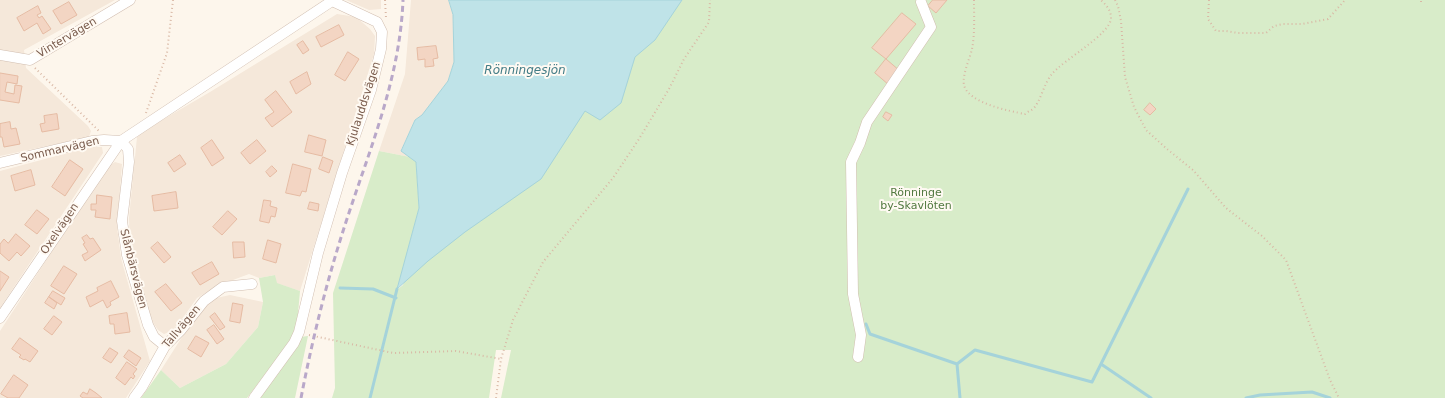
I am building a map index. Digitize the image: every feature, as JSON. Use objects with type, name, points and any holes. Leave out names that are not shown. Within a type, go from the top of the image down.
[{"type":"street","name":"Vintervägen","points":[[0,55],[30,60],[130,0]]},
{"type":"street","name":"Kjulauddsvägen","points":[[120,141],[332,1],[377,22],[382,32],[381,49],[371,90],[342,173],[318,253],[299,332],[294,343],[254,398]]},
{"type":"street","points":[[858,357],[861,335],[853,294],[851,162],[860,143],[867,122],[931,27],[921,2]]},
{"type":"street","name":"Sommarvägen","points":[[0,163],[92,141],[120,141]]},
{"type":"street","name":"Oxelvägen","points":[[0,318],[120,141]]},
{"type":"street","name":"Slånbärsvägen","points":[[120,141],[128,149],[129,162],[122,221],[127,255],[148,325],[154,337],[165,346]]},
{"type":"street","name":"Tallvägen","points":[[134,398],[142,387],[165,346],[181,330],[204,301],[223,287],[252,284]]},
{"type":"path","points":[[140,129],[167,53],[173,0]]},
{"type":"path","points":[[496,398],[501,359],[513,320],[543,262],[613,178],[639,139],[669,89],[684,59],[709,22],[710,0]]},
{"type":"path","points":[[974,0],[972,48],[966,67],[964,85],[976,100],[1004,110],[1025,114],[1033,108],[1050,75],[1099,37],[1107,29],[1112,20],[1107,5],[1101,0]]},
{"type":"path","points":[[1115,0],[1118,6],[1121,21],[1125,76],[1134,107],[1146,130],[1167,150],[1193,170],[1226,208],[1262,236],[1286,260],[1319,352],[1339,398]]},
{"type":"path","points":[[1209,0],[1208,19],[1216,31],[1254,34],[1266,33],[1274,26],[1283,24],[1302,24],[1328,19],[1345,0]]},
{"type":"path","points":[[30,60],[35,69],[102,133],[104,140]]},
{"type":"path","points":[[299,332],[393,353],[456,351],[501,359]]},
{"type":"shaded area","points":[[0,0],[115,0],[24,50],[26,68],[88,126],[91,131],[89,137],[0,156]]},
{"type":"shaded area","points":[[346,0],[381,0],[381,9],[369,10]]},
{"type":"shaded area","points":[[411,0],[449,0],[453,15],[454,62],[448,81],[422,116],[415,120],[401,150],[410,157],[379,151],[405,74]]},
{"type":"shaded area","points":[[337,14],[356,17],[370,29],[375,36],[374,54],[300,291],[276,283],[275,275],[259,278],[249,274],[217,286],[197,298],[172,331],[164,334],[158,330],[150,318],[130,243],[129,218],[137,137],[145,130]]},
{"type":"shaded area","points":[[90,147],[102,147],[103,153],[0,308],[0,171]]},
{"type":"shaded area","points":[[115,162],[122,164],[117,227],[121,258],[150,361],[126,398],[0,398],[0,331],[107,167]]},
{"type":"shaded area","points":[[230,295],[263,302],[258,327],[226,364],[180,388],[161,370],[198,312],[212,299]]},
{"type":"green space","name":"Rönninge by-Skavlöten","points":[[671,0],[1445,0],[1445,398],[501,398],[511,350],[496,350],[489,398],[332,398],[335,388],[333,293],[379,151],[410,157],[416,162],[419,208],[398,289],[403,285],[408,266],[627,69]]},
{"type":"green space","points":[[275,275],[277,283],[300,291],[297,325],[294,336],[247,398],[141,398],[161,370],[180,388],[226,364],[258,327],[263,302],[259,278]]},
{"type":"green space","points":[[308,336],[295,398],[259,398],[300,337]]},
{"type":"water","name":"Rönningesjön","points":[[449,0],[682,0],[655,40],[635,57],[621,103],[600,120],[585,111],[541,179],[465,232],[428,261],[397,289],[419,208],[416,162],[401,151],[415,120],[422,115],[448,81],[454,62],[453,15]]},
{"type":"building","points":[[933,0],[947,0],[936,13],[928,6]]},
{"type":"building","points":[[69,2],[77,15],[61,24],[53,11]]},
{"type":"building","points":[[38,6],[41,13],[37,15],[39,18],[42,16],[51,29],[43,34],[37,23],[24,31],[17,18]]},
{"type":"building","points":[[902,13],[916,24],[886,59],[872,48]]},
{"type":"building","points":[[339,25],[344,35],[321,47],[316,37]]},
{"type":"building","points":[[303,41],[309,50],[303,54],[297,45]]},
{"type":"building","points":[[436,46],[438,58],[433,59],[434,66],[425,67],[425,59],[418,60],[417,48]]},
{"type":"building","points":[[348,52],[359,59],[345,81],[335,75]]},
{"type":"building","points":[[886,59],[900,71],[889,85],[875,73]]},
{"type":"building","points":[[307,72],[311,84],[296,94],[290,82]]},
{"type":"building","points":[[0,73],[18,76],[17,84],[7,82],[5,92],[14,94],[15,85],[22,86],[19,103],[0,100]]},
{"type":"building","points":[[276,91],[292,112],[272,127],[265,118],[274,112],[265,100]]},
{"type":"building","points":[[1150,103],[1156,109],[1150,115],[1144,110]]},
{"type":"building","points":[[886,112],[892,115],[888,121],[883,117]]},
{"type":"building","points":[[57,114],[59,129],[42,132],[40,124],[45,123],[44,116]]},
{"type":"building","points":[[10,122],[11,129],[16,128],[20,144],[4,147],[2,137],[0,137],[0,124]]},
{"type":"building","points":[[309,135],[326,140],[322,156],[305,152]]},
{"type":"building","points":[[212,140],[224,158],[212,166],[201,148]]},
{"type":"building","points":[[257,140],[266,151],[250,164],[241,153]]},
{"type":"building","points":[[180,155],[186,164],[174,172],[168,163]]},
{"type":"building","points":[[323,157],[333,161],[329,173],[319,169]]},
{"type":"building","points":[[70,160],[83,169],[65,196],[52,187]]},
{"type":"building","points":[[293,164],[311,169],[306,192],[302,191],[300,196],[286,193]]},
{"type":"building","points":[[272,166],[277,171],[270,177],[266,172]]},
{"type":"building","points":[[31,170],[35,185],[15,191],[11,176]]},
{"type":"building","points":[[176,192],[178,208],[154,211],[152,196]]},
{"type":"building","points":[[97,195],[112,197],[110,219],[95,217],[96,210],[91,210],[91,204],[96,204]]},
{"type":"building","points":[[264,200],[271,201],[270,206],[277,208],[275,217],[271,216],[269,223],[260,221]]},
{"type":"building","points":[[310,202],[319,204],[318,211],[308,209]]},
{"type":"building","points":[[37,210],[49,219],[37,234],[25,225]]},
{"type":"building","points":[[228,211],[237,219],[222,235],[213,227]]},
{"type":"building","points":[[16,234],[30,246],[21,256],[17,252],[9,261],[0,253],[0,244],[4,239],[8,243]]},
{"type":"building","points":[[87,235],[90,239],[93,238],[101,250],[85,261],[82,255],[88,252],[83,244],[85,243],[82,238]]},
{"type":"building","points":[[268,240],[281,244],[276,263],[263,259]]},
{"type":"building","points":[[158,242],[171,257],[164,263],[151,248]]},
{"type":"building","points":[[233,242],[244,242],[245,257],[234,258]]},
{"type":"building","points":[[212,262],[219,274],[200,285],[192,273]]},
{"type":"building","points":[[64,266],[77,274],[64,294],[51,286]]},
{"type":"building","points":[[0,271],[9,277],[0,291]]},
{"type":"building","points":[[111,281],[119,297],[110,302],[111,305],[107,308],[103,300],[90,307],[86,297],[98,291],[97,288]]},
{"type":"building","points":[[166,284],[182,303],[171,311],[155,292]]},
{"type":"building","points":[[53,291],[65,298],[61,305],[49,297]]},
{"type":"building","points":[[49,297],[57,303],[54,309],[45,303]]},
{"type":"building","points":[[233,303],[243,305],[240,323],[230,321]]},
{"type":"building","points":[[127,313],[130,332],[115,334],[114,324],[110,324],[109,316]]},
{"type":"building","points":[[215,313],[225,327],[220,330],[210,317]]},
{"type":"building","points":[[54,316],[62,322],[52,335],[44,329]]},
{"type":"building","points":[[214,325],[224,339],[217,344],[207,330]]},
{"type":"building","points":[[196,336],[209,343],[201,357],[188,349]]},
{"type":"building","points":[[20,338],[38,351],[30,362],[19,357],[21,355],[12,349]]},
{"type":"building","points":[[110,348],[118,353],[111,363],[103,358]]},
{"type":"building","points":[[129,350],[141,358],[136,366],[124,357]]},
{"type":"building","points":[[127,362],[137,369],[133,374],[135,376],[133,379],[131,377],[125,385],[116,378]]},
{"type":"building","points":[[14,375],[28,385],[19,398],[8,398],[1,394]]},
{"type":"building","points":[[90,389],[102,398],[83,398],[80,396],[83,392],[87,394]]},
{"type":"waterway","points":[[957,364],[975,350],[1092,382],[1188,189]]},
{"type":"waterway","points":[[340,288],[373,289],[396,298]]},
{"type":"waterway","points":[[370,398],[397,289]]},
{"type":"waterway","points":[[866,324],[870,334],[957,364],[960,398]]},
{"type":"waterway","points":[[1101,364],[1151,398]]},
{"type":"waterway","points":[[1246,398],[1260,395],[1312,392],[1330,398]]},
{"type":"railway","points":[[301,398],[325,291],[389,88],[401,30],[403,0]]}]
